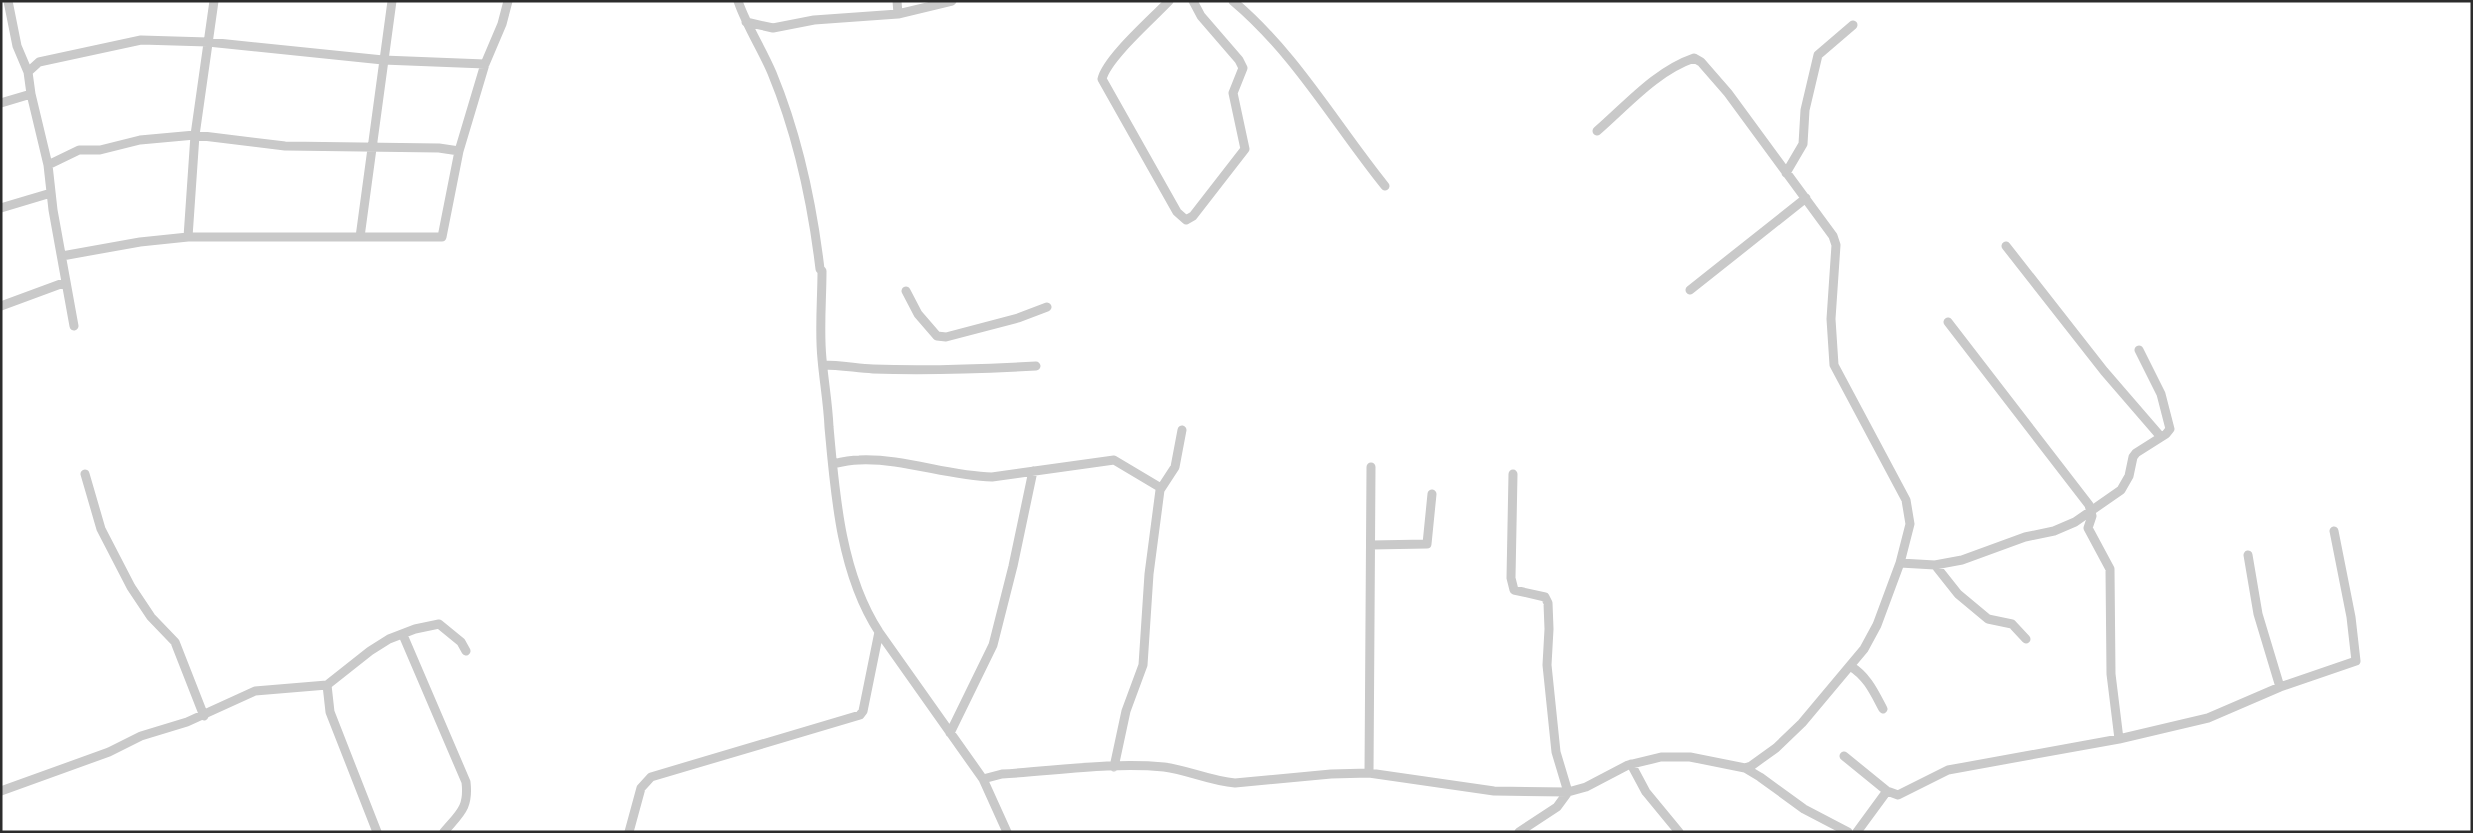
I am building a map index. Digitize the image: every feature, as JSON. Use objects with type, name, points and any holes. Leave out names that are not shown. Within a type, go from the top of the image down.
[{"type":"street","points":[[8,1],[17,46],[28,72],[31,94],[48,165],[51,193],[74,326]]},
{"type":"street","points":[[188,237],[195,135],[214,1]]},
{"type":"street","points":[[360,237],[373,147],[382,60],[392,1]]},
{"type":"street","points":[[62,256],[140,242],[188,237],[442,237],[459,151],[485,64],[502,24],[508,1]]},
{"type":"street","points":[[738,1],[746,22],[772,72],[797,144],[804,173],[820,271],[822,271],[823,365],[832,464],[840,521],[853,574],[867,614],[983,779],[1007,832]]},
{"type":"street","points":[[897,1],[898,14]]},
{"type":"street","points":[[746,22],[772,28],[814,20],[898,14],[952,1]]},
{"type":"street","points":[[1169,1],[1112,60],[1104,71],[1102,79],[1177,212],[1186,220],[1193,216],[1245,149],[1233,93],[1244,68],[1201,16],[1193,1]]},
{"type":"street","points":[[1233,1],[1267,32],[1299,69],[1385,186]]},
{"type":"street","points":[[1786,173],[1803,144],[1805,110],[1818,55],[1853,25]]},
{"type":"street","points":[[28,72],[39,62],[141,40],[208,42],[382,60],[485,64]]},
{"type":"street","points":[[1597,131],[1677,64],[1694,58],[1704,65],[1825,222],[1836,245],[1831,319],[1834,365],[1906,500],[1910,524],[1900,563],[1877,625],[1864,649],[1802,723],[1760,761],[1744,768]]},
{"type":"street","points":[[1,103],[31,94]]},
{"type":"street","points":[[48,165],[79,150],[100,150],[140,140],[195,135],[285,146],[439,148],[459,151]]},
{"type":"street","points":[[1,208],[51,193]]},
{"type":"street","points":[[1690,290],[1806,198]]},
{"type":"street","points":[[2006,246],[2104,370],[2161,437]]},
{"type":"street","points":[[1,306],[66,282]]},
{"type":"street","points":[[906,291],[918,314],[937,336],[946,337],[1048,308]]},
{"type":"street","points":[[1948,322],[2066,474],[2092,512],[2088,528],[2110,569],[2111,674],[2119,739]]},
{"type":"street","points":[[1900,563],[1935,565],[1962,560],[2025,537],[2054,531],[2092,512],[2115,496],[2124,486],[2136,453],[2170,429],[2158,387],[2139,350]]},
{"type":"street","points":[[823,365],[849,365],[872,369],[984,370],[1036,366]]},
{"type":"street","points":[[1114,767],[1126,711],[1142,665],[1150,574],[1161,488],[1174,467],[1182,430]]},
{"type":"street","points":[[832,464],[858,460],[887,461],[972,477],[992,477],[1114,460],[1161,488]]},
{"type":"street","points":[[1369,773],[1371,467]]},
{"type":"street","points":[[950,733],[993,645],[1013,566],[1033,471]]},
{"type":"street","points":[[85,474],[101,529],[131,587],[151,617],[175,642],[204,716]]},
{"type":"street","points":[[1513,474],[1511,578],[1514,590],[1545,597],[1548,603],[1550,629],[1547,665],[1556,752],[1568,792]]},
{"type":"street","points":[[1370,545],[1421,546],[1427,544],[1432,494]]},
{"type":"street","points":[[1844,756],[1887,791],[1898,795],[1948,770],[2119,739],[2208,718],[2280,687],[2356,661],[2352,617],[2334,531]]},
{"type":"street","points":[[2248,555],[2258,614],[2280,687]]},
{"type":"street","points":[[1935,565],[1958,594],[1988,619],[2012,624],[2026,639]]},
{"type":"street","points":[[1,791],[109,752],[141,736],[204,716],[255,691],[327,685],[370,651],[389,640],[415,629],[439,624],[461,642],[466,651]]},
{"type":"street","points":[[629,832],[641,788],[651,777],[860,715],[863,711],[879,632]]},
{"type":"street","points":[[403,635],[466,782],[468,798],[464,807],[444,832]]},
{"type":"street","points":[[1850,666],[1860,672],[1883,710]]},
{"type":"street","points":[[327,685],[330,712],[378,832]]},
{"type":"street","points":[[983,779],[1002,774],[1114,767],[1165,768],[1222,782],[1235,783],[1331,774],[1369,773],[1494,791],[1568,792],[1586,787],[1631,764],[1661,757],[1690,757],[1744,768],[1760,777],[1804,809],[1848,832]]},
{"type":"street","points":[[1760,761],[1760,777]]},
{"type":"street","points":[[1631,764],[1646,792],[1679,832]]},
{"type":"street","points":[[1857,832],[1887,791]]},
{"type":"street","points":[[1519,832],[1557,807],[1568,792]]}]
